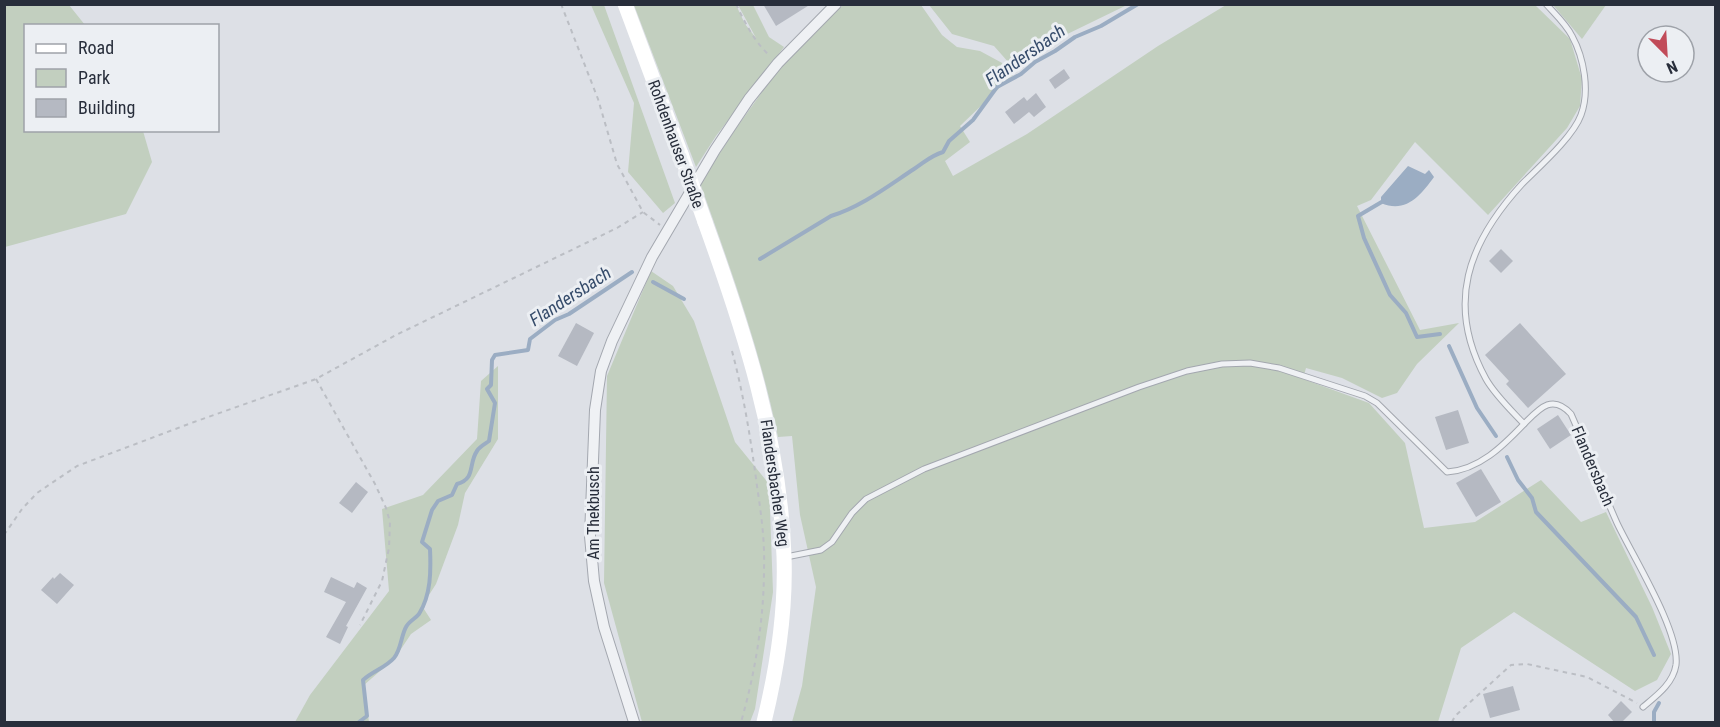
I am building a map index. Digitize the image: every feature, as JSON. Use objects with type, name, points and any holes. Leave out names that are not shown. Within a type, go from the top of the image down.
[{"type":"main road","name":"Rohdenhauser Straße","points":[[625,4],[727,284]]},
{"type":"main road","name":"Flandersbacher Weg","points":[[727,284],[765,411],[775,459],[781,507],[784,597],[778,651],[764,723]]},
{"type":"street","points":[[667,230],[720,141],[749,99],[778,63],[836,4]]},
{"type":"street","name":"Am Thekbusch","points":[[634,723],[604,627],[594,581],[590,536],[595,410],[601,371],[612,341],[667,230]]},
{"type":"lane","points":[[784,558],[821,550],[832,542],[852,513],[866,499],[885,487],[924,469],[1139,387],[1187,371],[1222,364],[1250,363],[1279,368],[1365,396],[1377,403],[1447,472],[1461,471],[1482,461],[1506,443],[1524,424],[1487,380],[1474,354],[1468,332],[1466,284],[1469,266],[1493,219],[1503,205],[1571,132],[1581,117],[1586,100],[1578,50],[1572,35],[1546,4]]},
{"type":"lane","name":"Flandersbach","points":[[1524,424],[1542,407],[1552,404],[1564,406],[1571,414],[1617,523],[1671,630],[1676,649],[1676,667],[1663,690],[1643,707]]},
{"type":"path","points":[[561,4],[598,99],[617,164],[643,212],[667,230]]},
{"type":"path","points":[[736,4],[745,24],[760,47],[778,63]]},
{"type":"path","points":[[4,535],[22,509],[37,494],[77,466],[316,380],[396,335],[617,228],[643,212]]},
{"type":"path","points":[[731,349],[741,383],[751,440],[765,568],[754,665],[741,723]]},
{"type":"path","points":[[316,380],[375,484],[390,522],[389,548],[382,581],[360,625]]},
{"type":"path","points":[[1452,723],[1455,716],[1511,665],[1527,664],[1587,677],[1643,707]]},
{"type":"green space","points":[[5,4],[69,5],[84,24],[24,24],[24,132],[143,132],[152,162],[126,214],[5,247]]},
{"type":"green space","points":[[591,5],[604,5],[675,203],[663,213],[628,172],[634,103]]},
{"type":"green space","points":[[634,5],[736,5],[745,24],[756,38],[738,5],[753,5],[769,37],[784,47],[716,136],[696,167]]},
{"type":"green space","points":[[843,5],[921,5],[942,35],[957,47],[980,51],[1004,64],[1013,75],[960,126],[970,142],[945,161],[953,176],[1027,134],[1158,46],[1226,5],[1535,5],[1570,39],[1582,79],[1580,106],[1567,128],[1488,215],[1415,142],[1371,200],[1357,206],[1420,330],[1459,323],[1417,364],[1397,393],[1382,398],[1342,378],[1306,368],[1303,379],[1369,403],[1405,443],[1424,528],[1475,522],[1541,480],[1581,522],[1606,512],[1652,607],[1671,654],[1657,680],[1635,691],[1514,612],[1461,648],[1438,722],[792,722],[802,686],[816,587],[800,515],[792,436],[778,437],[753,340],[700,183],[780,67]]},
{"type":"green space","points":[[929,5],[1127,5],[1053,41],[1017,72],[994,46],[952,34]]},
{"type":"green space","points":[[1553,5],[1606,5],[1582,39]]},
{"type":"green space","points":[[651,271],[673,286],[694,321],[735,442],[769,484],[773,592],[755,709],[750,722],[642,722],[604,583],[607,376]]},
{"type":"green space","points":[[498,366],[498,439],[465,493],[458,525],[436,584],[422,606],[431,620],[411,634],[395,658],[364,685],[369,722],[295,722],[310,695],[389,591],[382,509],[423,495],[477,439],[481,381]]},
{"type":"water","points":[[1408,166],[1425,174],[1429,170],[1434,177],[1412,201],[1398,206],[1381,203],[1381,197]]},
{"type":"building","points":[[763,4],[811,4],[776,26]]},
{"type":"building","points":[[1064,69],[1070,78],[1055,89],[1049,80]]},
{"type":"building","points":[[1036,93],[1046,107],[1034,117],[1029,112],[1014,124],[1005,112],[1024,97],[1027,101]]},
{"type":"building","points":[[1501,249],[1513,261],[1501,273],[1489,261]]},
{"type":"building","points":[[576,323],[594,333],[577,366],[558,356]]},
{"type":"building","points":[[1520,323],[1566,374],[1528,408],[1506,384],[1509,381],[1485,355]]},
{"type":"building","points":[[1458,410],[1469,443],[1446,450],[1435,417]]},
{"type":"building","points":[[1558,415],[1571,435],[1550,449],[1537,429]]},
{"type":"building","points":[[1481,469],[1501,502],[1476,517],[1456,483]]},
{"type":"building","points":[[356,482],[368,492],[352,513],[339,503]]},
{"type":"building","points":[[60,573],[74,585],[57,604],[41,590]]},
{"type":"building","points":[[331,577],[354,588],[357,582],[367,588],[346,626],[348,627],[340,644],[326,637],[346,602],[324,592]]},
{"type":"building","points":[[1513,686],[1520,710],[1490,718],[1483,694]]},
{"type":"building","points":[[1621,701],[1632,712],[1621,723],[1615,723],[1608,715]]},
{"type":"waterway","name":"Flandersbach","points":[[760,259],[831,216],[864,202],[931,157],[943,152],[949,141],[973,120],[997,87],[1021,74],[1035,62],[1075,37],[1101,26],[1138,4]]},
{"type":"waterway","points":[[1385,200],[1358,216],[1364,238],[1390,295],[1406,313],[1417,337],[1440,334]]},
{"type":"waterway","name":"Flandersbach","points":[[359,722],[367,716],[363,680],[394,658],[406,627],[419,614],[426,599],[430,574],[430,549],[422,542],[432,510],[438,501],[452,495],[457,484],[467,479],[474,456],[489,441],[495,403],[487,389],[491,385],[492,360],[495,355],[528,350],[530,339],[555,320],[569,314],[632,272]]},
{"type":"waterway","name":"Flandersbach","points":[[653,282],[684,299]]},
{"type":"waterway","points":[[1449,346],[1477,408],[1496,436]]},
{"type":"waterway","points":[[1507,457],[1518,480],[1532,498],[1536,512],[1636,617],[1654,655]]},
{"type":"waterway","points":[[1654,722],[1654,712],[1659,703]]}]
